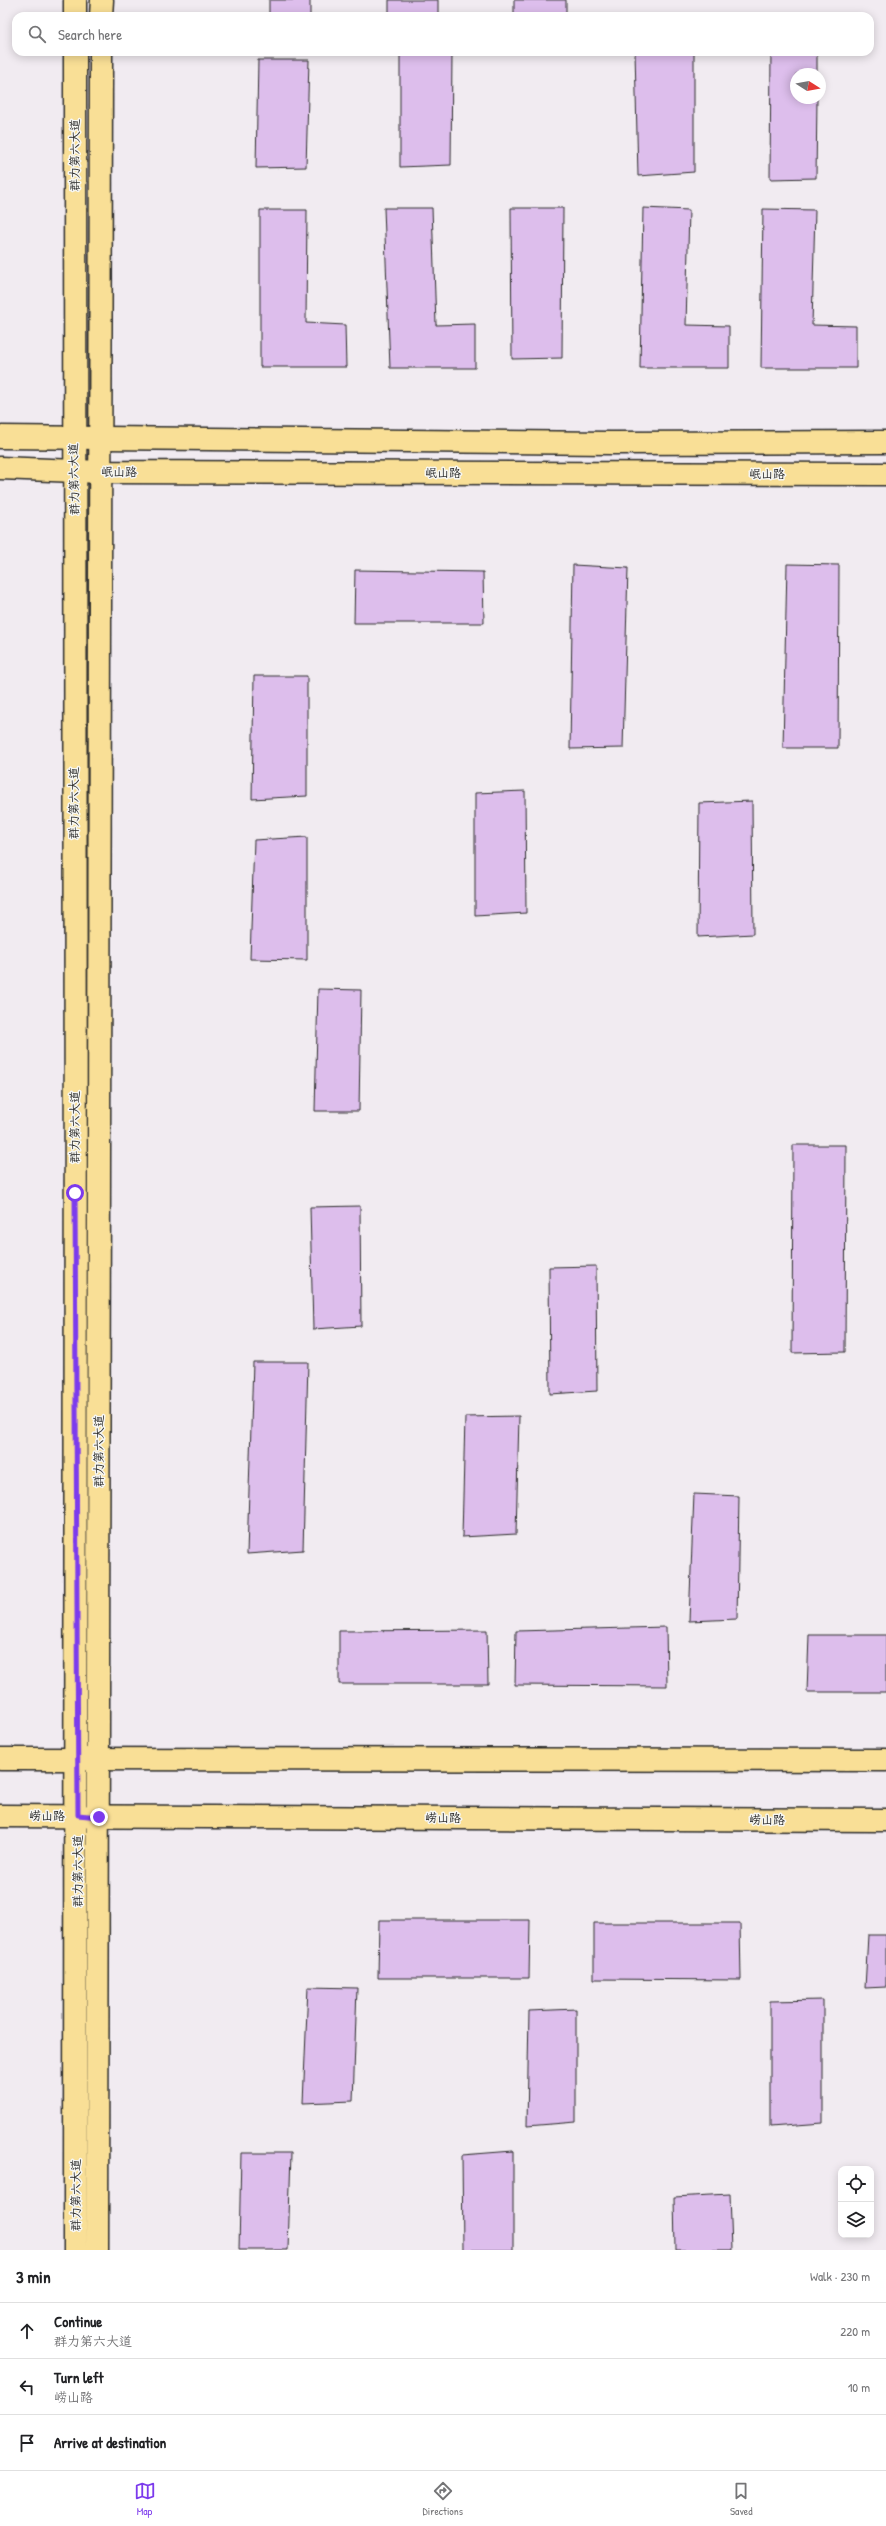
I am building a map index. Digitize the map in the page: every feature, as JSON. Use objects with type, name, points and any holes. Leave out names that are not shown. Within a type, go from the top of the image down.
[{"type":"main road","points":[[75,0],[75,12]]},
{"type":"main road","points":[[102,0],[102,12]]},
{"type":"main road","name":"群力第六大道","points":[[75,56],[73,438],[88,1759],[97,2250]]},
{"type":"main road","name":"群力第六大道","points":[[88,1759],[102,472],[101,56]]},
{"type":"main road","points":[[0,437],[604,443],[886,442]]},
{"type":"main road","name":"岷山路","points":[[0,468],[102,472],[886,474]]},
{"type":"main road","points":[[0,1759],[886,1760]]},
{"type":"main road","name":"崂山路","points":[[0,1816],[886,1820]]},
{"type":"main road","name":"群力第六大道","points":[[75,2250],[89,1816]]},
{"type":"building","points":[[269,0],[310,0],[310,12],[269,12]]},
{"type":"building","points":[[389,0],[438,0],[438,12],[389,12]]},
{"type":"building","points":[[514,0],[566,0],[566,12],[514,12]]},
{"type":"building","points":[[400,56],[452,56],[451,165],[400,167]]},
{"type":"building","points":[[635,56],[694,56],[694,172],[638,176]]},
{"type":"building","points":[[771,56],[817,56],[817,68],[790,68],[790,104],[817,104],[816,178],[770,179]]},
{"type":"building","points":[[258,60],[309,60],[306,167],[256,168]]},
{"type":"building","points":[[384,208],[432,208],[436,325],[475,324],[475,368],[390,368]]},
{"type":"building","points":[[511,208],[563,208],[562,358],[512,359]]},
{"type":"building","points":[[643,208],[689,210],[686,325],[729,326],[729,368],[640,368]]},
{"type":"building","points":[[763,209],[815,210],[812,325],[856,326],[856,368],[761,368]]},
{"type":"building","points":[[260,210],[307,210],[306,323],[345,325],[346,367],[260,367]]},
{"type":"building","points":[[787,564],[839,565],[838,748],[783,748]]},
{"type":"building","points":[[573,565],[628,568],[623,748],[570,749]]},
{"type":"building","points":[[355,570],[483,572],[484,623],[354,623]]},
{"type":"building","points":[[254,676],[307,676],[307,796],[252,799]]},
{"type":"building","points":[[525,791],[526,913],[475,916],[475,793]]},
{"type":"building","points":[[752,801],[753,934],[698,937],[699,803]]},
{"type":"building","points":[[307,837],[307,960],[250,959],[254,840]]},
{"type":"building","points":[[318,989],[361,990],[359,1111],[315,1111]]},
{"type":"building","points":[[793,1145],[846,1145],[845,1352],[792,1353]]},
{"type":"building","points":[[360,1206],[361,1326],[313,1329],[310,1207]]},
{"type":"building","points":[[596,1266],[597,1391],[550,1394],[549,1267]]},
{"type":"building","points":[[253,1362],[308,1362],[303,1550],[247,1554]]},
{"type":"building","points":[[519,1416],[516,1534],[462,1537],[465,1417]]},
{"type":"building","points":[[694,1494],[739,1496],[737,1619],[689,1621]]},
{"type":"building","points":[[666,1627],[667,1686],[515,1685],[516,1631]]},
{"type":"building","points":[[487,1630],[488,1684],[339,1684],[339,1631]]},
{"type":"building","points":[[809,1635],[886,1635],[886,1692],[807,1692]]},
{"type":"building","points":[[379,1920],[530,1920],[529,1978],[378,1978]]},
{"type":"building","points":[[594,1923],[740,1923],[741,1980],[594,1979]]},
{"type":"building","points":[[868,1935],[886,1935],[886,1987],[865,1988]]},
{"type":"building","points":[[308,1987],[357,1988],[353,2101],[303,2103]]},
{"type":"building","points":[[823,2000],[823,2123],[770,2127],[770,2001]]},
{"type":"building","points":[[576,2009],[576,2122],[527,2126],[529,2011]]},
{"type":"building","points":[[513,2151],[513,2250],[463,2250],[462,2155]]},
{"type":"building","points":[[241,2153],[291,2153],[288,2250],[239,2250]]},
{"type":"building","points":[[730,2194],[732,2250],[675,2250],[674,2197]]},
{"type":"route","points":[[75,1193],[78,1815],[99,1817]]}]
